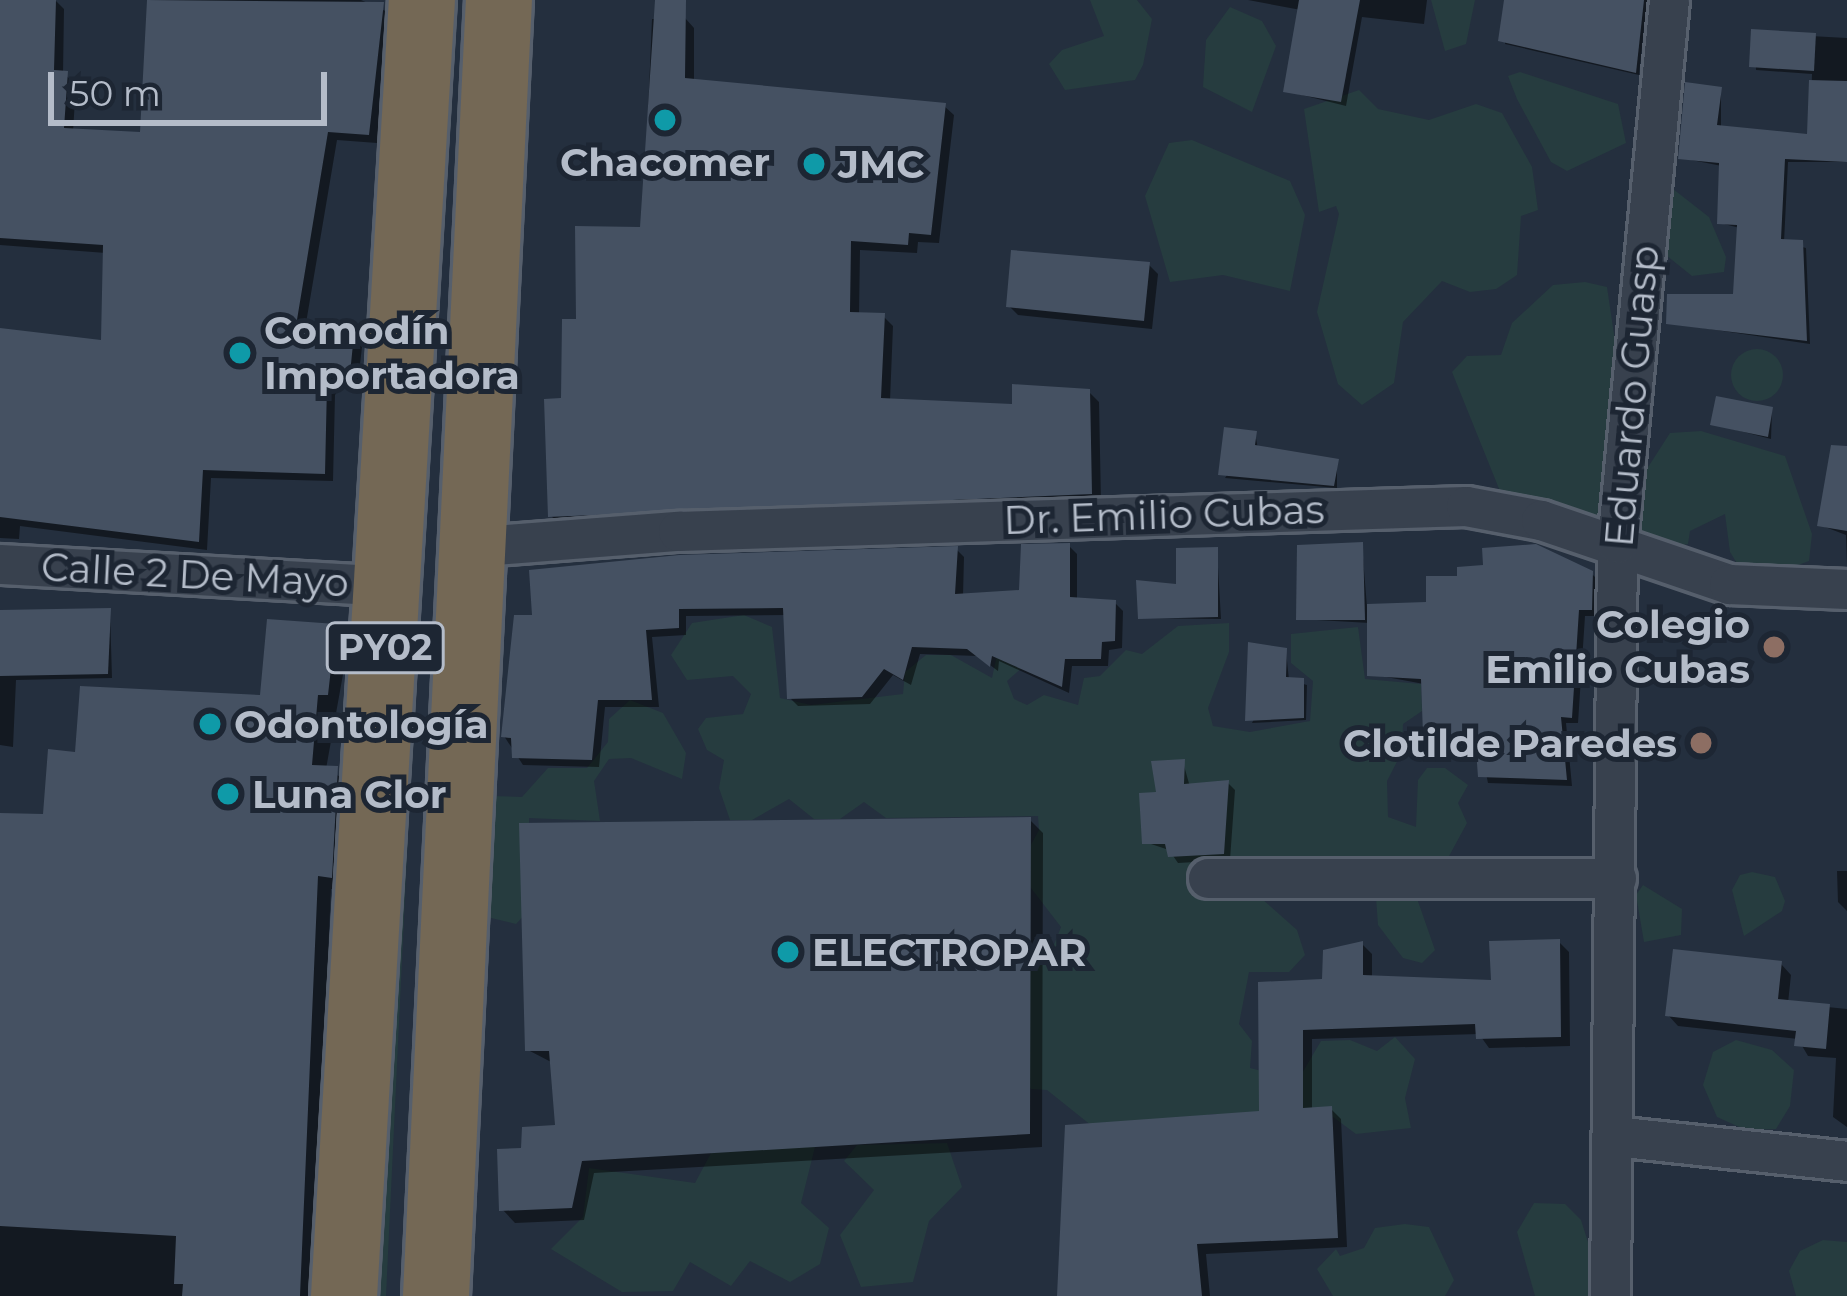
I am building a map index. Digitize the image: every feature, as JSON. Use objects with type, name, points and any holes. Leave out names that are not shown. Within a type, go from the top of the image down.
[{"type":"highway","name":"PY02","points":[[344,1296],[422,0]]},
{"type":"highway","name":"PY02","points":[[436,1296],[468,547],[499,0]]},
{"type":"street","name":"Eduardo Guasp","points":[[1610,1296],[1617,543],[1669,0]]},
{"type":"street","name":"Dr. Emilio Cubas","points":[[468,547],[678,531],[1466,506],[1617,543],[1668,568],[1729,584],[1847,589]]},
{"type":"street","name":"Calle 2 De Mayo","points":[[0,564],[390,586]]},
{"type":"street","points":[[1208,878],[1616,878]]},
{"type":"street","points":[[1614,1136],[1847,1161]]},
{"type":"green space","points":[[1090,0],[1137,0],[1152,19],[1143,65],[1135,80],[1065,90],[1049,64],[1062,50],[1104,36]]},
{"type":"green space","points":[[1431,0],[1475,0],[1466,44],[1445,51]]},
{"type":"green space","points":[[1230,7],[1262,21],[1276,46],[1252,112],[1203,87],[1206,40]]},
{"type":"green space","points":[[1520,72],[1618,104],[1626,143],[1567,171],[1551,162],[1508,76]]},
{"type":"green space","points":[[1359,90],[1378,109],[1429,120],[1476,104],[1502,113],[1532,167],[1538,210],[1521,216],[1517,275],[1496,289],[1470,292],[1442,281],[1403,322],[1394,383],[1362,405],[1338,384],[1317,312],[1339,214],[1336,206],[1319,212],[1304,109]]},
{"type":"green space","points":[[1192,140],[1290,181],[1305,215],[1290,291],[1223,275],[1170,282],[1145,196],[1169,143]]},
{"type":"green space","points":[[1659,178],[1709,217],[1726,257],[1724,272],[1692,276],[1646,239]]},
{"type":"green space","points":[[1585,282],[1607,287],[1624,402],[1610,525],[1512,521],[1452,372],[1467,356],[1501,355],[1512,323],[1553,285]]},
{"type":"green space","points":[[1757,349],[1776,356],[1783,375],[1776,394],[1757,401],[1738,394],[1731,375],[1738,356]]},
{"type":"green space","points":[[1701,431],[1785,456],[1812,534],[1809,561],[1749,583],[1730,552],[1725,514],[1690,531],[1688,544],[1653,551],[1636,525],[1641,478],[1670,433]]},
{"type":"green space","points":[[420,581],[386,1296],[368,1296]]},
{"type":"green space","points":[[744,615],[772,627],[780,698],[811,705],[903,694],[905,672],[926,655],[951,655],[992,678],[998,650],[1025,665],[1007,681],[1014,699],[1027,705],[1044,695],[1078,705],[1084,678],[1100,676],[1126,650],[1142,654],[1178,626],[1229,623],[1229,652],[1208,708],[1213,726],[1250,732],[1310,721],[1313,681],[1291,663],[1291,634],[1358,627],[1365,679],[1421,684],[1422,711],[1403,724],[1402,752],[1387,781],[1388,817],[1416,827],[1418,780],[1427,768],[1445,768],[1468,785],[1458,803],[1467,823],[1448,858],[1413,887],[1435,950],[1422,963],[1403,958],[1378,925],[1376,897],[1257,874],[1262,899],[1297,930],[1305,955],[1289,972],[1249,972],[1239,1024],[1252,1041],[1250,1068],[1298,1080],[1321,1041],[1350,1040],[1377,1051],[1395,1037],[1415,1059],[1405,1098],[1411,1128],[1356,1134],[1333,1117],[1213,1114],[1102,1134],[1047,1090],[1031,1089],[1021,1077],[1026,955],[1049,957],[1061,927],[1017,870],[1039,830],[1038,816],[886,818],[864,802],[840,819],[814,819],[789,799],[752,820],[730,820],[719,788],[724,760],[707,750],[698,729],[706,718],[743,714],[751,694],[733,676],[687,680],[671,655],[692,623]]},
{"type":"green space","points":[[630,700],[663,713],[686,753],[682,779],[631,758],[609,759],[594,781],[600,821],[529,818],[531,908],[516,924],[487,917],[491,796],[522,797],[548,768],[587,768],[608,742],[609,719]]},
{"type":"green space","points":[[1752,872],[1775,877],[1785,901],[1782,911],[1744,936],[1732,890],[1740,875]]},
{"type":"green space","points":[[1643,885],[1682,909],[1681,935],[1644,942],[1636,895]]},
{"type":"green space","points":[[1736,1040],[1772,1050],[1794,1070],[1790,1106],[1776,1129],[1746,1130],[1717,1117],[1703,1085],[1713,1052]]},
{"type":"green space","points":[[733,1112],[823,1115],[801,1203],[829,1228],[820,1264],[790,1282],[750,1261],[731,1286],[690,1262],[673,1291],[622,1292],[551,1249],[583,1217],[589,1168],[695,1183]]},
{"type":"green space","points":[[947,1143],[962,1187],[929,1221],[913,1282],[861,1287],[840,1235],[874,1190],[844,1161],[857,1145]]},
{"type":"green space","points":[[1534,1203],[1565,1204],[1581,1220],[1599,1277],[1596,1296],[1535,1296],[1517,1232]]},
{"type":"green space","points":[[1429,1227],[1454,1280],[1445,1296],[1333,1296],[1317,1269],[1336,1249],[1340,1256],[1364,1248],[1375,1228]]},
{"type":"green space","points":[[1823,1240],[1847,1242],[1847,1296],[1796,1296],[1789,1271],[1800,1251]]},
{"type":"building","points":[[0,0],[56,0],[54,70],[68,71],[64,128],[140,132],[147,0],[384,2],[369,135],[328,132],[295,332],[354,334],[350,374],[334,373],[327,385],[325,474],[203,470],[199,542],[0,517],[0,328],[101,340],[103,245],[0,238]]},
{"type":"building","points":[[655,0],[686,0],[685,78],[946,103],[931,235],[909,233],[908,245],[851,241],[850,312],[885,313],[881,398],[1012,404],[1012,384],[1090,389],[1092,494],[548,517],[544,399],[561,398],[562,319],[576,319],[575,226],[640,227]]},
{"type":"building","points":[[1299,0],[1360,0],[1341,102],[1283,92]]},
{"type":"building","points":[[1504,0],[1644,0],[1636,73],[1498,41]]},
{"type":"building","points":[[1751,29],[1816,33],[1814,71],[1749,67]]},
{"type":"building","points":[[1809,80],[1847,81],[1847,162],[1785,159],[1781,239],[1803,240],[1807,341],[1666,324],[1667,294],[1733,294],[1737,225],[1717,224],[1719,163],[1678,159],[1685,82],[1722,87],[1717,125],[1807,134]]},
{"type":"building","points":[[1011,250],[1150,262],[1144,321],[1006,307]]},
{"type":"building","points":[[1716,396],[1773,407],[1768,437],[1710,425]]},
{"type":"building","points":[[1224,427],[1257,431],[1255,445],[1339,459],[1334,486],[1218,475]]},
{"type":"building","points":[[1831,445],[1847,446],[1847,531],[1817,526]]},
{"type":"building","points":[[1363,542],[1365,620],[1296,620],[1297,545]]},
{"type":"building","points":[[1070,543],[1070,597],[1116,600],[1115,641],[1102,642],[1101,659],[1065,659],[1062,687],[992,656],[990,667],[967,649],[912,647],[903,680],[884,669],[862,697],[787,699],[783,608],[679,609],[679,628],[646,630],[652,700],[598,700],[592,760],[512,758],[511,738],[501,737],[514,615],[532,615],[529,570],[679,555],[958,546],[955,594],[1019,590],[1021,544]]},
{"type":"building","points":[[1536,544],[1593,571],[1592,610],[1579,610],[1572,718],[1561,717],[1567,780],[1478,777],[1475,735],[1423,735],[1421,679],[1367,676],[1367,604],[1426,602],[1426,576],[1457,576],[1457,567],[1483,565],[1482,548]]},
{"type":"building","points":[[1218,547],[1218,617],[1138,619],[1136,580],[1176,584],[1176,548]]},
{"type":"building","points":[[111,608],[108,674],[0,676],[0,610]]},
{"type":"building","points":[[267,619],[336,624],[328,695],[318,695],[312,765],[338,766],[332,878],[318,876],[300,1296],[182,1296],[183,1284],[174,1284],[176,1236],[0,1226],[0,813],[43,814],[48,749],[75,752],[80,686],[260,695]]},
{"type":"building","points":[[1248,642],[1287,648],[1286,677],[1304,678],[1304,718],[1245,721]]},
{"type":"building","points":[[1185,759],[1184,784],[1229,780],[1224,854],[1168,857],[1165,844],[1142,844],[1139,793],[1156,792],[1151,761]]},
{"type":"building","name":"ELECTROPAR","points":[[1031,817],[1030,1134],[582,1161],[572,1208],[499,1211],[497,1149],[521,1148],[522,1127],[555,1125],[549,1051],[525,1051],[519,823]]},
{"type":"building","points":[[1560,939],[1561,1037],[1476,1039],[1475,1024],[1303,1030],[1303,1108],[1332,1106],[1338,1238],[1197,1244],[1202,1296],[1057,1296],[1065,1125],[1259,1111],[1258,982],[1322,979],[1323,950],[1363,941],[1363,975],[1491,980],[1489,941]]},
{"type":"building","points":[[1673,949],[1782,961],[1778,999],[1830,1004],[1826,1049],[1794,1046],[1796,1031],[1665,1016]]},
{"type":"place","name":"Chacomer","points":[[665,120]]},
{"type":"place","name":"JMC","points":[[814,164]]},
{"type":"place","name":"Comodín Importadora","points":[[240,353]]},
{"type":"place","name":"Colegio Emilio Cubas","points":[[1774,647]]},
{"type":"place","name":"Odontología","points":[[210,724]]},
{"type":"place","name":"Clotilde Paredes","points":[[1701,743]]},
{"type":"place","name":"Luna Clor","points":[[228,794]]},
{"type":"place","name":"ELECTROPAR","points":[[788,952]]}]
